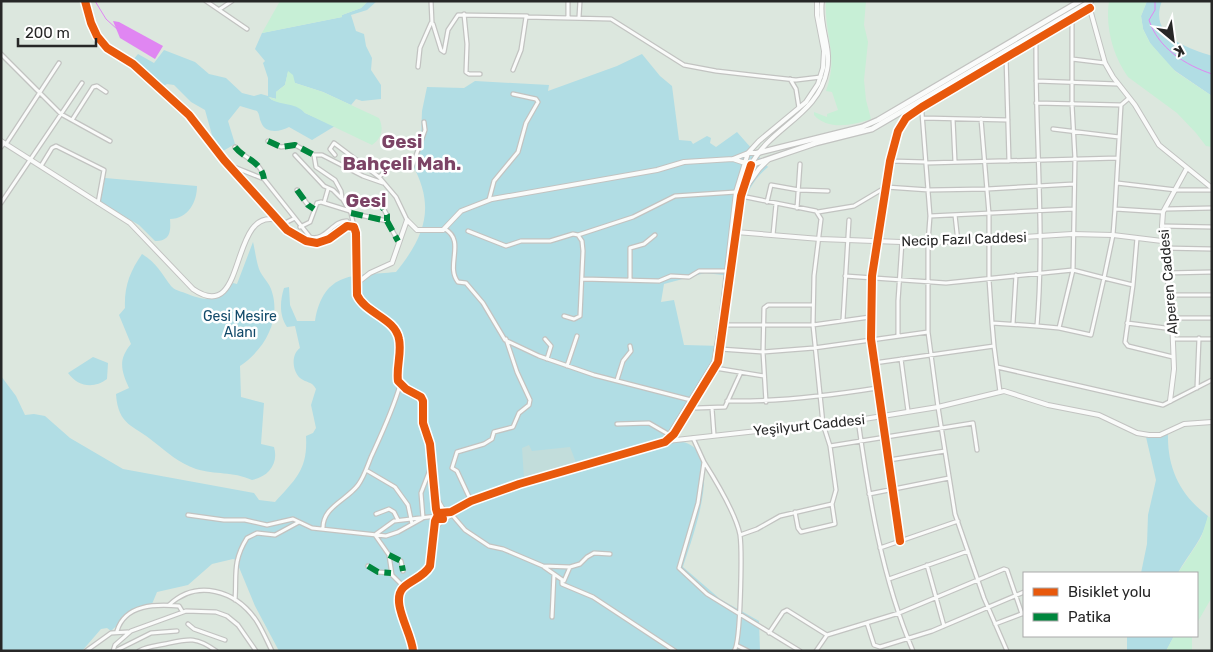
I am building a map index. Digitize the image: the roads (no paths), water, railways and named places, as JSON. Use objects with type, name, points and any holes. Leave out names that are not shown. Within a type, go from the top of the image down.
[{"type":"main road","points":[[757,153],[862,127],[878,120],[1080,1]]},
{"type":"main road","points":[[751,165],[816,142],[872,129],[1089,3]]},
{"type":"street","points":[[85,1],[94,29],[107,48],[133,64],[189,115],[228,165],[277,220],[296,237],[317,243],[329,239],[348,225]]},
{"type":"street","points":[[206,1],[247,28]]},
{"type":"street","points":[[220,10],[232,1]]},
{"type":"street","points":[[431,1],[432,23],[441,50],[444,52],[451,23],[458,15],[580,17],[611,19],[684,65],[716,71],[789,79],[804,80],[821,76]]},
{"type":"street","points":[[568,1],[568,17]]},
{"type":"street","points":[[580,1],[580,17]]},
{"type":"street","points":[[665,442],[668,434],[714,362],[736,192],[743,163],[748,153],[759,140],[799,109],[812,95],[821,76],[824,51],[817,15],[817,1]]},
{"type":"street","points":[[665,442],[674,434],[715,368],[724,325],[741,196],[751,165],[757,153],[770,137],[810,105],[822,86],[828,69],[828,50],[822,1]]},
{"type":"street","points":[[900,541],[877,388],[870,317],[872,276],[890,161],[901,124],[922,107],[1072,19],[1089,3],[1105,63],[1118,84],[1159,145],[1212,189]]},
{"type":"street","points":[[464,14],[467,44],[466,72],[469,74],[480,74]]},
{"type":"street","points":[[513,70],[521,50],[524,19],[528,16]]},
{"type":"street","points":[[1059,328],[1073,270],[1072,234],[1075,159],[1072,104],[1072,19]]},
{"type":"street","points":[[418,67],[420,48],[432,23]]},
{"type":"street","points":[[1036,40],[1037,160],[1041,237],[1041,272],[1037,326]]},
{"type":"street","points":[[1005,51],[1009,161]]},
{"type":"street","points":[[1,54],[61,114],[110,141]]},
{"type":"street","points":[[1072,59],[1105,63]]},
{"type":"street","points":[[1,148],[59,63]]},
{"type":"street","points":[[789,79],[796,89],[799,109]]},
{"type":"street","points":[[1036,81],[1118,84]]},
{"type":"street","points":[[1,203],[82,84]]},
{"type":"street","points":[[72,120],[93,87],[97,86],[106,92]]},
{"type":"street","points":[[489,200],[496,178],[518,152],[526,123],[538,102],[536,99],[513,94]]},
{"type":"street","points":[[992,323],[1059,328],[1091,335],[1113,235],[1122,105],[1128,99]]},
{"type":"street","points":[[921,100],[930,216],[928,243],[928,332],[941,429],[958,521],[988,607],[1007,651]]},
{"type":"street","points":[[1036,104],[1122,105]]},
{"type":"street","points":[[923,118],[1008,120]]},
{"type":"street","points":[[953,119],[955,162]]},
{"type":"street","points":[[981,120],[989,214],[989,278],[992,323],[1000,392]]},
{"type":"street","points":[[379,177],[390,167],[412,167],[425,130],[424,122]]},
{"type":"street","points":[[1053,129],[1119,137]]},
{"type":"street","points":[[770,137],[771,147],[779,149]]},
{"type":"street","points":[[268,141],[281,147],[294,145],[314,154],[322,155],[363,176],[383,183]]},
{"type":"street","points":[[4,143],[140,231],[193,289],[206,296],[221,293],[230,283],[248,234],[253,226],[266,219],[285,222],[293,219]]},
{"type":"street","points":[[335,155],[330,149],[334,143],[379,177],[396,198],[407,220],[417,230],[445,229],[452,234],[456,242],[453,265],[456,279],[458,282],[466,283],[474,291],[506,340],[530,400],[529,405],[519,413],[514,427],[494,432],[492,440],[484,444],[457,452],[452,468],[457,471],[471,501]]},
{"type":"street","points":[[41,166],[52,148],[56,146],[104,170],[98,204]]},
{"type":"street","points":[[235,147],[241,155],[253,159],[262,170],[264,179],[293,219],[313,238],[326,233],[342,221],[348,221],[348,225],[354,227]]},
{"type":"street","points":[[445,229],[459,213],[489,200],[657,170],[684,162],[733,159],[748,153],[757,153]]},
{"type":"street","points":[[314,154],[316,178]]},
{"type":"street","points":[[295,155],[328,189],[334,190],[342,198],[350,212],[356,233],[357,295],[362,303],[395,328],[400,350],[397,378],[400,385],[423,400],[424,423],[432,457],[437,516],[430,566],[426,572],[404,587],[398,598],[398,604],[412,640],[413,651]]},
{"type":"street","points":[[741,196],[759,169],[777,156]]},
{"type":"street","points":[[890,161],[955,162],[1118,158]]},
{"type":"street","points":[[733,159],[751,165]]},
{"type":"street","points":[[797,208],[800,164]]},
{"type":"street","points":[[228,165],[264,179]]},
{"type":"street","points":[[316,166],[335,180],[341,191],[342,198]]},
{"type":"street","name":"Alperen Caddesi","points":[[1170,401],[1173,330],[1170,295],[1162,248],[1162,226],[1165,210],[1187,168]]},
{"type":"street","points":[[1117,183],[1176,190],[1212,189]]},
{"type":"street","points":[[741,196],[818,212],[854,206],[886,187],[929,190],[1074,184]]},
{"type":"street","points":[[767,202],[771,185],[799,190],[828,191]]},
{"type":"street","points":[[324,203],[328,189]]},
{"type":"street","points":[[297,190],[308,206],[314,209]]},
{"type":"street","points":[[468,231],[506,246],[524,241],[550,241],[573,234],[578,235],[633,217],[675,196],[736,192]]},
{"type":"street","points":[[378,199],[398,241]]},
{"type":"street","points":[[300,227],[310,222],[317,203],[324,203],[350,212],[387,221]]},
{"type":"street","points":[[773,235],[776,204]]},
{"type":"street","points":[[1116,209],[1165,210],[1212,208]]},
{"type":"street","points":[[930,216],[1073,209]]},
{"type":"street","points":[[795,512],[800,531],[834,525],[832,504],[836,490],[830,446],[823,424],[814,348],[813,305],[821,219],[818,212]]},
{"type":"street","points":[[956,215],[958,242]]},
{"type":"street","points":[[356,284],[370,273],[392,263],[398,241],[407,220]]},
{"type":"street","points":[[844,320],[846,240],[849,220]]},
{"type":"street","points":[[1162,226],[1212,227]]},
{"type":"street","name":"Necip Fazıl Caddesi","points":[[736,232],[820,239],[928,243],[1072,234],[1113,235],[1162,241]]},
{"type":"street","points":[[564,316],[574,319],[580,316],[583,279],[582,243],[578,235]]},
{"type":"street","points":[[630,280],[629,249],[644,244],[655,235]]},
{"type":"street","points":[[1137,238],[1133,285],[1124,340],[1127,345],[1173,357]]},
{"type":"street","points":[[898,336],[902,241]]},
{"type":"street","points":[[1162,248],[1212,249]]},
{"type":"street","points":[[845,276],[872,276],[946,283],[1073,270],[1133,285]]},
{"type":"street","points":[[583,279],[659,281],[671,276],[689,277],[699,271],[727,271]]},
{"type":"street","points":[[1165,273],[1212,272]]},
{"type":"street","points":[[1013,324],[1016,275]]},
{"type":"street","points":[[1170,295],[1212,295]]},
{"type":"street","points":[[766,402],[762,311],[766,306],[813,305]]},
{"type":"street","points":[[724,325],[813,325],[870,317]]},
{"type":"street","points":[[1172,318],[1212,318]]},
{"type":"street","points":[[1127,323],[1173,330]]},
{"type":"street","points":[[720,349],[763,352],[814,348],[928,332]]},
{"type":"street","points":[[567,367],[577,336]]},
{"type":"street","points":[[1197,388],[1199,338]]},
{"type":"street","points":[[545,339],[552,346],[547,359]]},
{"type":"street","points":[[1173,339],[1212,339]]},
{"type":"street","points":[[506,340],[567,367],[691,400]]},
{"type":"street","points":[[617,380],[623,361],[631,351],[630,346]]},
{"type":"street","points":[[874,363],[994,346]]},
{"type":"street","points":[[901,359],[908,411]]},
{"type":"street","points":[[715,368],[764,376]]},
{"type":"street","points":[[997,368],[1163,405],[1212,380]]},
{"type":"street","points":[[692,406],[696,408],[724,407],[741,372]]},
{"type":"street","points":[[323,529],[323,521],[326,514],[357,487],[394,406],[400,385]]},
{"type":"street","points":[[727,401],[766,402],[821,397],[877,388]]},
{"type":"street","name":"Yeşilyurt Caddesi","points":[[465,505],[471,501],[519,484],[665,442],[693,437],[858,420],[938,407],[1000,392],[1014,393],[1055,407],[1099,414],[1149,436],[1160,435],[1184,424],[1212,422]]},
{"type":"street","points":[[712,408],[714,435]]},
{"type":"street","points":[[858,420],[869,494],[880,548],[912,651]]},
{"type":"street","points":[[617,424],[650,423],[668,434]]},
{"type":"street","points":[[830,446],[973,423],[977,450]]},
{"type":"street","points":[[693,437],[704,462],[720,486],[740,535],[740,614],[738,646],[734,651]]},
{"type":"street","points":[[888,460],[945,451]]},
{"type":"street","points":[[423,518],[421,495],[430,472],[432,457]]},
{"type":"street","points":[[704,462],[698,503],[678,568],[707,594],[800,651]]},
{"type":"street","points":[[366,470],[395,487],[408,505],[412,524]]},
{"type":"street","points":[[869,494],[949,478]]},
{"type":"street","points":[[435,532],[443,519],[444,513],[436,498]]},
{"type":"street","points":[[740,535],[795,512],[832,504]]},
{"type":"street","points":[[437,516],[440,512],[444,513],[465,505]]},
{"type":"street","points":[[375,534],[386,525],[398,520],[437,516],[443,519],[453,516],[465,505]]},
{"type":"street","points":[[376,514],[389,509],[394,512],[398,520]]},
{"type":"street","points":[[188,515],[224,520],[245,520],[267,525],[290,519],[300,521],[312,528],[389,535],[423,518]]},
{"type":"street","points":[[453,516],[465,530],[489,546],[503,549],[543,566],[562,580],[562,584],[592,597],[675,651]]},
{"type":"street","points":[[235,600],[236,564],[246,538],[258,533],[275,535],[300,521]]},
{"type":"street","points":[[880,548],[958,521]]},
{"type":"street","points":[[375,534],[389,555],[391,574]]},
{"type":"street","points":[[889,579],[968,551]]},
{"type":"street","points":[[543,566],[570,567],[580,564],[587,557],[594,554],[610,554]]},
{"type":"street","points":[[389,555],[401,561],[403,571]]},
{"type":"street","points":[[927,565],[944,626]]},
{"type":"street","points":[[368,566],[378,572],[391,574],[404,587]]},
{"type":"street","points":[[562,580],[564,581],[570,567]]},
{"type":"street","points":[[816,651],[826,635],[900,613],[1006,570],[1023,613],[995,624]]},
{"type":"street","points":[[552,617],[554,574]]},
{"type":"street","points":[[169,605],[186,593],[207,590],[219,591],[235,600],[256,619],[272,651]]},
{"type":"street","points":[[867,623],[874,645],[880,647],[944,626],[1023,592]]},
{"type":"street","points":[[117,631],[123,618],[130,612],[151,605],[179,606],[182,611]]},
{"type":"street","points":[[769,632],[783,612],[787,610],[826,635]]},
{"type":"street","points":[[114,651],[115,645],[129,632],[182,611],[221,613],[238,625],[255,651]]},
{"type":"street","points":[[188,624],[194,629],[225,640]]},
{"type":"street","points":[[86,651],[108,634],[117,631],[129,632]]},
{"type":"street","points":[[114,651],[154,632],[178,631]]},
{"type":"street","points":[[134,643],[139,651],[150,646],[186,638],[199,641],[216,651]]},
{"type":"street","points":[[738,646],[748,651]]},
{"type":"waterway","points":[[95,1],[106,19],[118,30]]},
{"type":"waterway","points":[[1155,1],[1155,10],[1149,20],[1159,39],[1174,54],[1192,66],[1212,74]]},
{"type":"waterway","points":[[815,10],[818,30]]},
{"type":"district","name":"Gesi Bahçeli Mah.","points":[[402,152]]},
{"type":"district","name":"Gesi","points":[[366,200]]},
{"type":"park label","name":"Gesi Mesire Alanı","points":[[240,324]]}]
